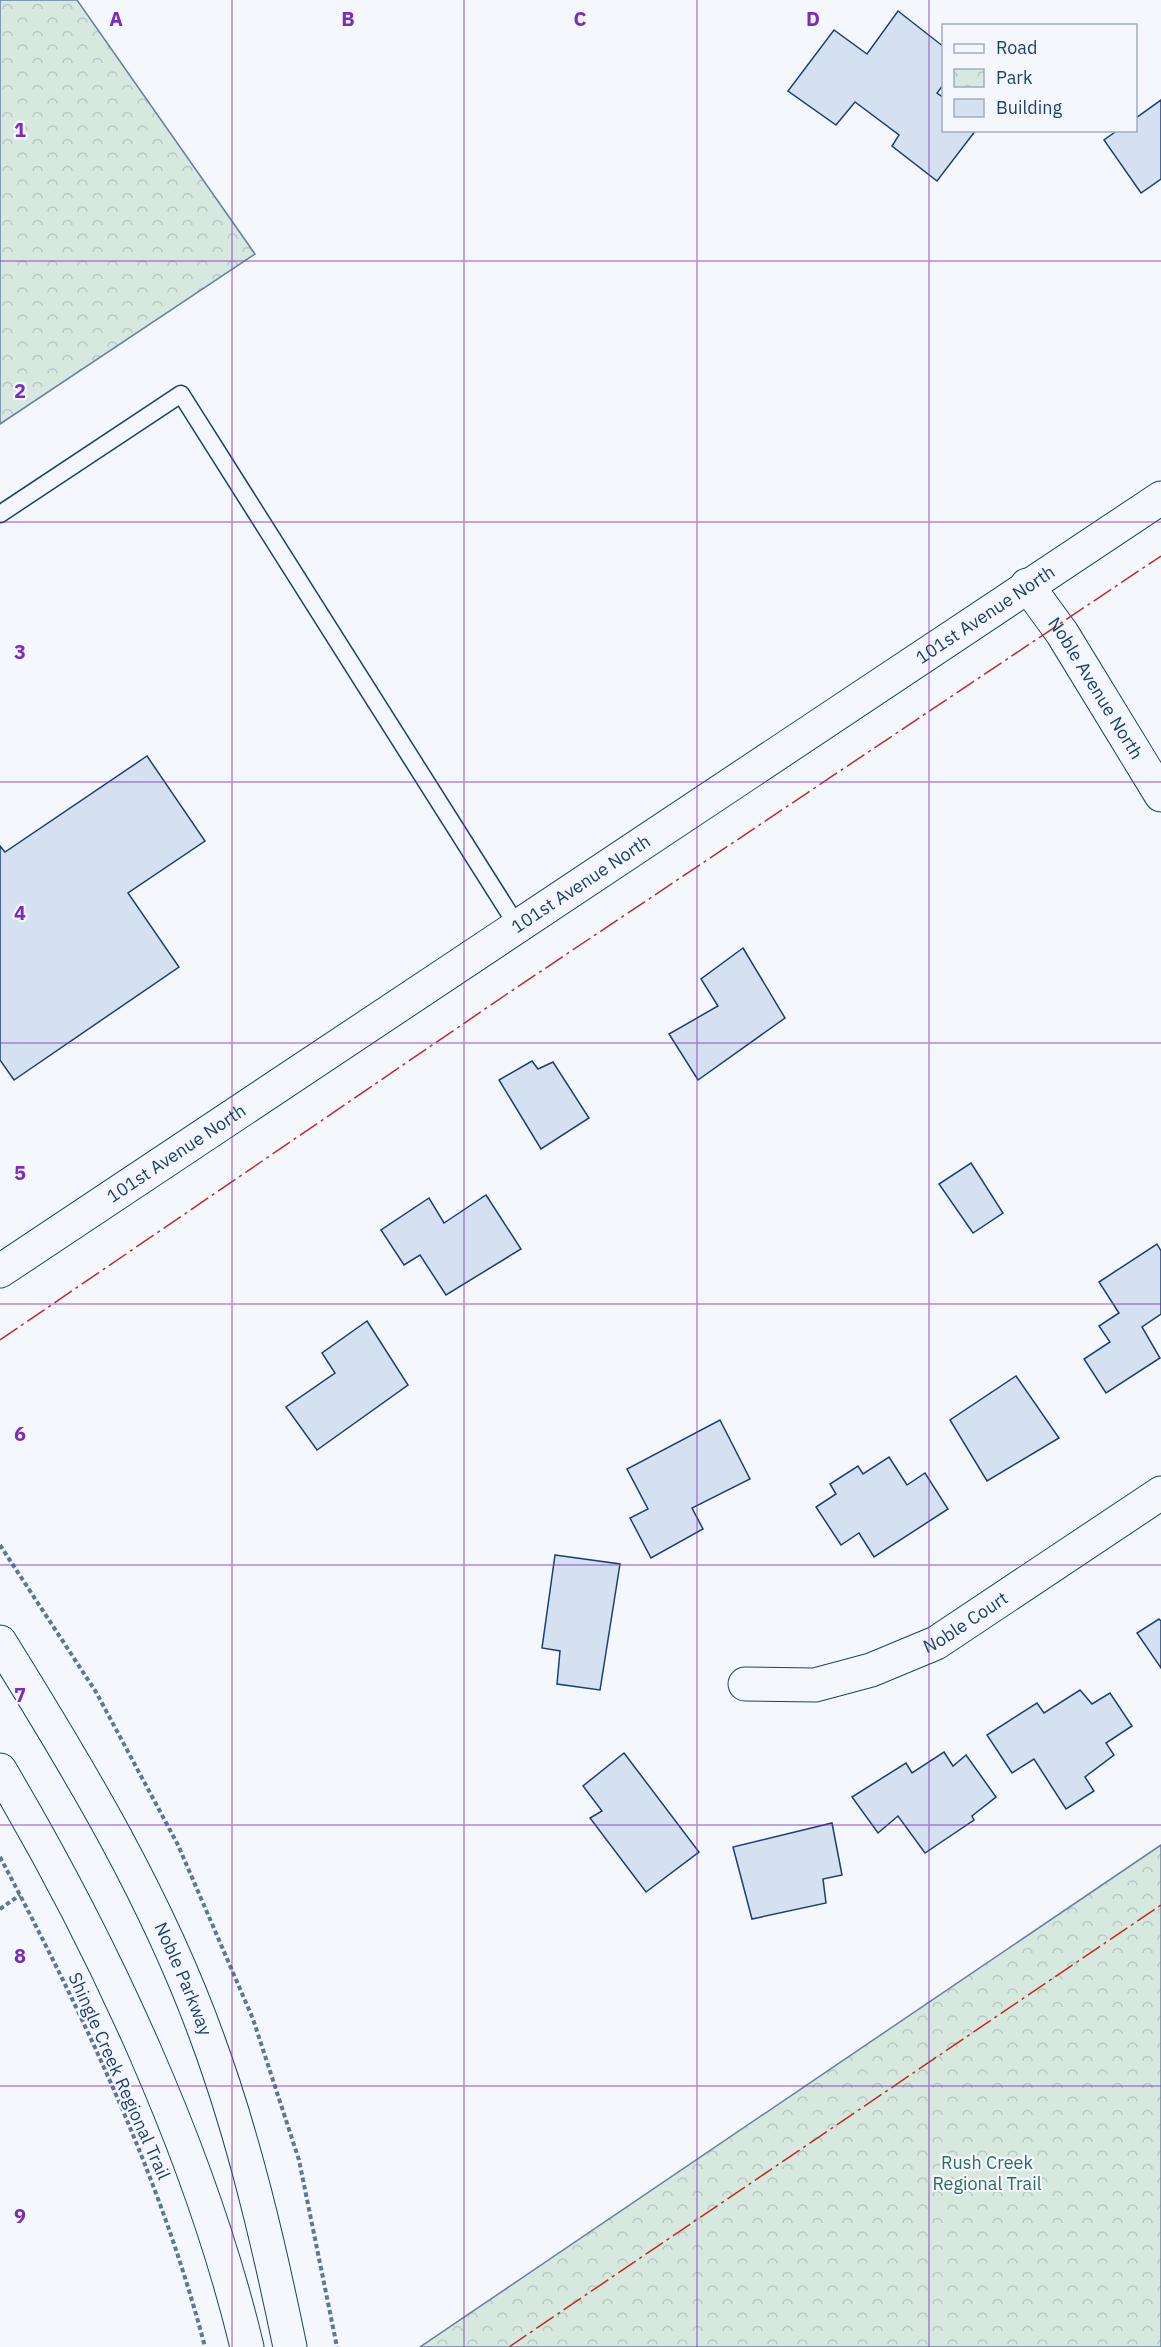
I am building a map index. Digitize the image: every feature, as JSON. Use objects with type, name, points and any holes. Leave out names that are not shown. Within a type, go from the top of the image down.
[{"type":"street","name":"101st Avenue North","points":[[0,1271],[1027,585],[1161,498]]},
{"type":"street","name":"Noble Avenue North","points":[[1027,585],[1062,633],[1161,795]]},
{"type":"street","name":"Noble Court","points":[[745,1684],[815,1685],[871,1670],[936,1643],[1161,1493]]},
{"type":"street","name":"Noble Parkway","points":[[0,1642],[103,1811],[183,1977],[209,2040],[260,2216],[290,2347]]},
{"type":"street","points":[[0,1770],[59,1876],[151,2069],[202,2197],[247,2347]]},
{"type":"lane","points":[[0,514],[181,394],[518,927]]},
{"type":"path","name":"Shingle Creek Regional Trail","points":[[0,1857],[86,2024],[124,2111],[154,2188],[205,2347]]},
{"type":"path","points":[[0,1909],[20,1895]]},
{"type":"green space","points":[[0,0],[77,0],[255,254],[0,424]]},
{"type":"green space","name":"Rush Creek Regional Trail","points":[[1161,1845],[1161,2347],[420,2347]]},
{"type":"building","points":[[898,11],[942,45],[942,87],[937,93],[942,97],[942,132],[974,132],[937,181],[892,146],[899,135],[855,102],[836,125],[788,91],[834,30],[867,54]]},
{"type":"building","points":[[1161,100],[1161,179],[1141,193],[1104,140],[1115,132],[1137,132],[1137,117]]},
{"type":"building","points":[[147,756],[205,841],[128,893],[179,967],[14,1080],[0,1060],[0,846],[5,852]]},
{"type":"building","points":[[743,948],[785,1018],[698,1080],[669,1034],[718,1006],[701,979]]},
{"type":"building","points":[[532,1061],[538,1069],[553,1062],[589,1118],[541,1149],[499,1080]]},
{"type":"building","points":[[971,1163],[1003,1213],[973,1233],[939,1184]]},
{"type":"building","points":[[486,1195],[521,1249],[446,1295],[420,1255],[404,1265],[381,1230],[429,1198],[444,1223]]},
{"type":"building","points":[[1157,1244],[1161,1251],[1161,1314],[1142,1327],[1160,1358],[1106,1393],[1084,1359],[1110,1342],[1099,1326],[1119,1313],[1099,1282]]},
{"type":"building","points":[[367,1321],[408,1385],[317,1450],[286,1407],[335,1373],[322,1353]]},
{"type":"building","points":[[1016,1376],[1059,1438],[987,1481],[950,1420]]},
{"type":"building","points":[[720,1420],[750,1479],[692,1508],[703,1529],[651,1558],[630,1518],[648,1509],[627,1469]]},
{"type":"building","points":[[889,1457],[907,1485],[925,1473],[948,1509],[874,1557],[859,1533],[841,1545],[816,1507],[836,1494],[830,1484],[858,1466],[863,1474]]},
{"type":"building","points":[[555,1555],[620,1564],[600,1690],[557,1684],[560,1651],[542,1648]]},
{"type":"building","points":[[1159,1619],[1161,1621],[1161,1668],[1137,1633]]},
{"type":"building","points":[[1080,1690],[1092,1704],[1110,1693],[1132,1726],[1106,1743],[1114,1755],[1085,1777],[1094,1791],[1066,1809],[1034,1759],[1012,1773],[987,1735],[1037,1703],[1044,1713]]},
{"type":"building","points":[[944,1752],[953,1766],[966,1755],[996,1797],[972,1816],[974,1820],[925,1853],[898,1816],[878,1833],[852,1797],[906,1763],[912,1773]]},
{"type":"building","points":[[624,1753],[699,1852],[646,1892],[590,1818],[602,1811],[583,1786]]},
{"type":"building","points":[[832,1823],[842,1875],[823,1879],[826,1903],[752,1919],[733,1847]]},
{"type":"power","points":[[0,1340],[507,994],[1161,556]]},
{"type":"power","points":[[509,2347],[1161,1905]]}]
